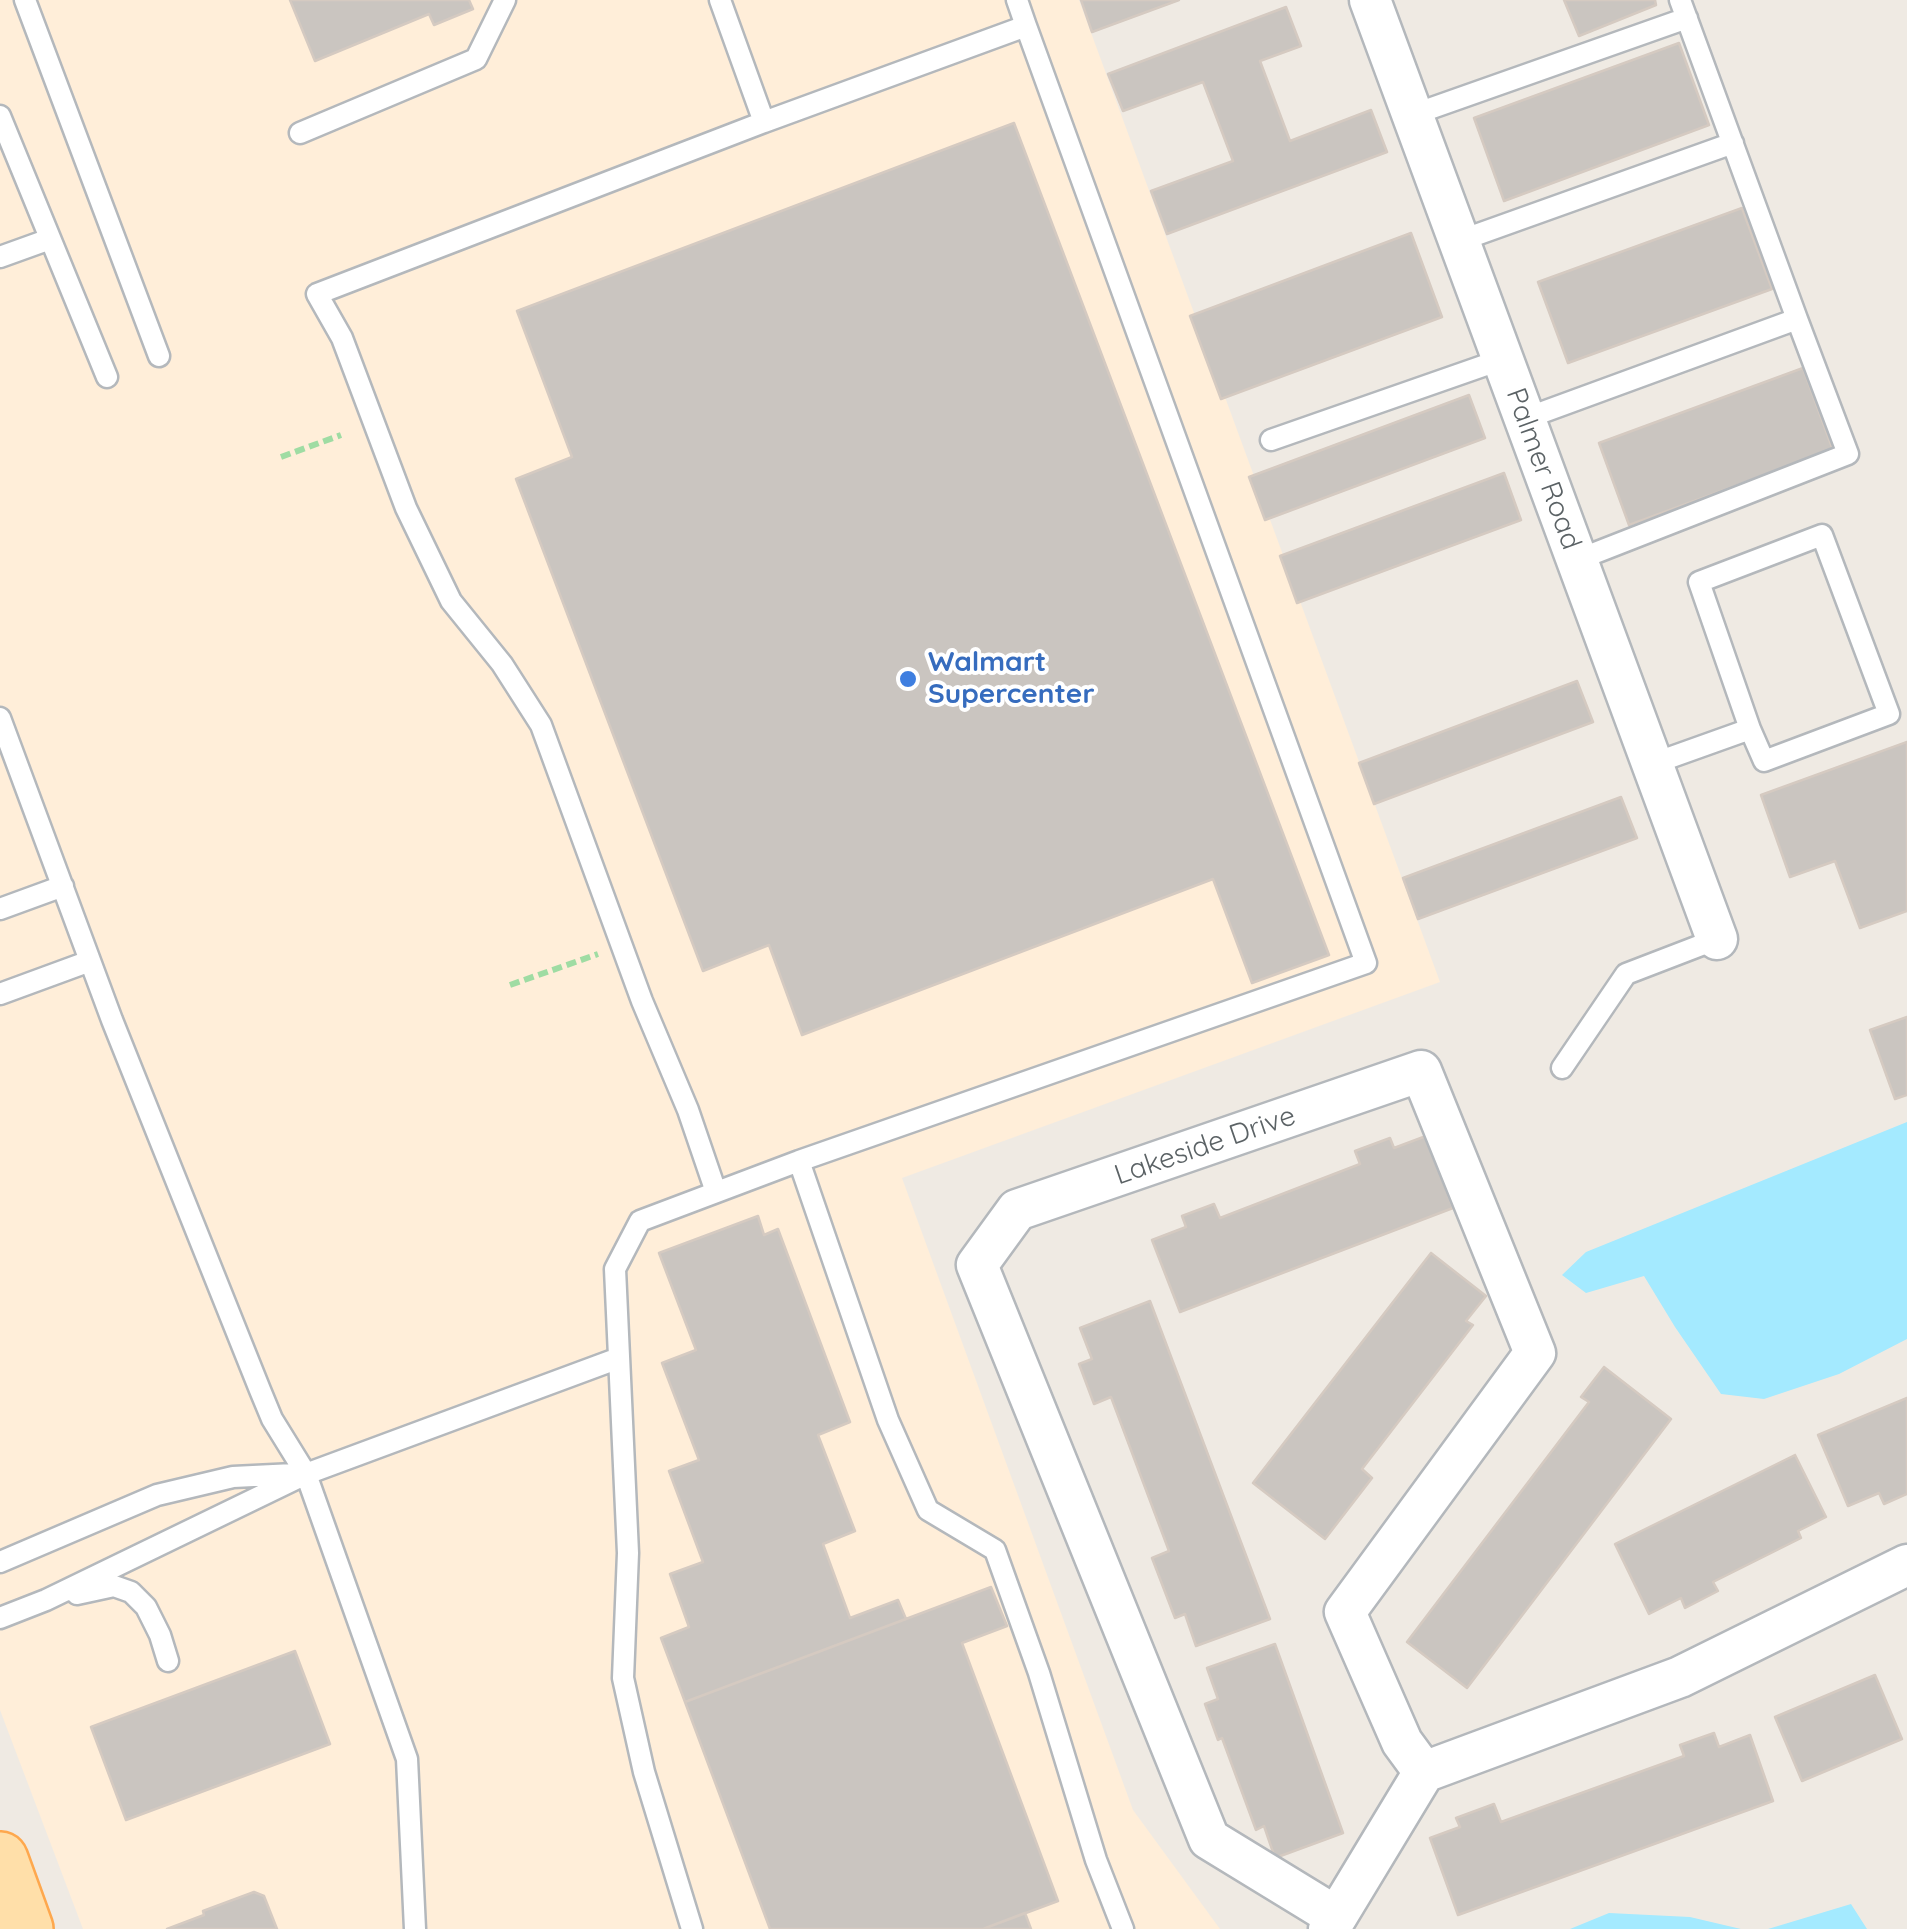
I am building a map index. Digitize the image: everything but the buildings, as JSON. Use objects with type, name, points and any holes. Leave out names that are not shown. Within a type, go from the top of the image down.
[{"type":"main road","points":[[0,1860],[26,1929]]},
{"type":"street","name":"Palmer Road","points":[[1370,0],[1716,938]]},
{"type":"street","name":"Lakeside Drive","points":[[1421,1072],[1535,1354],[1345,1612],[1402,1742],[1424,1772],[1332,1923],[1209,1838],[977,1265],[1017,1210],[1421,1072]]},
{"type":"street","points":[[1424,1772],[1680,1677],[1907,1566]]},
{"type":"lane","points":[[25,0],[159,356]]},
{"type":"lane","points":[[300,133],[476,59],[505,0]]},
{"type":"lane","points":[[720,0],[764,122]]},
{"type":"lane","points":[[692,1929],[644,1772],[623,1678],[628,1553],[615,1269],[640,1220],[1366,962],[1017,0]]},
{"type":"lane","points":[[1412,114],[1684,9],[1848,454],[1577,560]]},
{"type":"lane","points":[[716,1192],[540,725],[502,664],[451,601],[406,508],[342,338],[317,294],[1026,26]]},
{"type":"lane","points":[[0,116],[107,377]]},
{"type":"lane","points":[[1459,241],[1733,143]]},
{"type":"lane","points":[[0,258],[50,239]]},
{"type":"lane","points":[[1524,420],[1797,319]]},
{"type":"lane","points":[[1271,440],[1503,359]]},
{"type":"lane","points":[[1822,535],[1889,714],[1764,761],[1750,729],[1699,582],[1822,535]]},
{"type":"lane","points":[[0,718],[90,961],[272,1419],[306,1474],[407,1759],[415,1929]]},
{"type":"lane","points":[[1652,764],[1750,729]]},
{"type":"lane","points":[[0,910],[63,886]]},
{"type":"lane","points":[[1562,1068],[1626,974],[1716,938]]},
{"type":"lane","points":[[0,994],[90,961]]},
{"type":"lane","points":[[799,1161],[888,1420],[928,1510],[996,1550],[1096,1860],[1123,1929]]},
{"type":"lane","points":[[0,1618],[46,1600],[306,1474],[619,1358]]},
{"type":"lane","points":[[0,1562],[157,1496],[233,1476],[306,1474]]},
{"type":"lane","points":[[46,1600],[114,1586],[131,1592],[146,1608],[160,1634],[168,1661]]},
{"type":"path","points":[[281,456],[341,435]]},
{"type":"path","points":[[510,985],[622,946]]},
{"type":"shaded area","points":[[0,0],[1079,0],[1440,982],[902,1178],[1133,1810],[1220,1929],[83,1929],[0,1710]]},
{"type":"water","points":[[1907,1122],[1907,1339],[1839,1374],[1764,1399],[1721,1394],[1644,1276],[1586,1293],[1562,1275],[1586,1252]]},
{"type":"water","points":[[1851,1904],[1867,1929],[1768,1929]]},
{"type":"water","points":[[1609,1913],[1690,1917],[1741,1929],[1570,1929]]},
{"type":"place","name":"Walmart Supercenter","points":[[908,679]]}]
